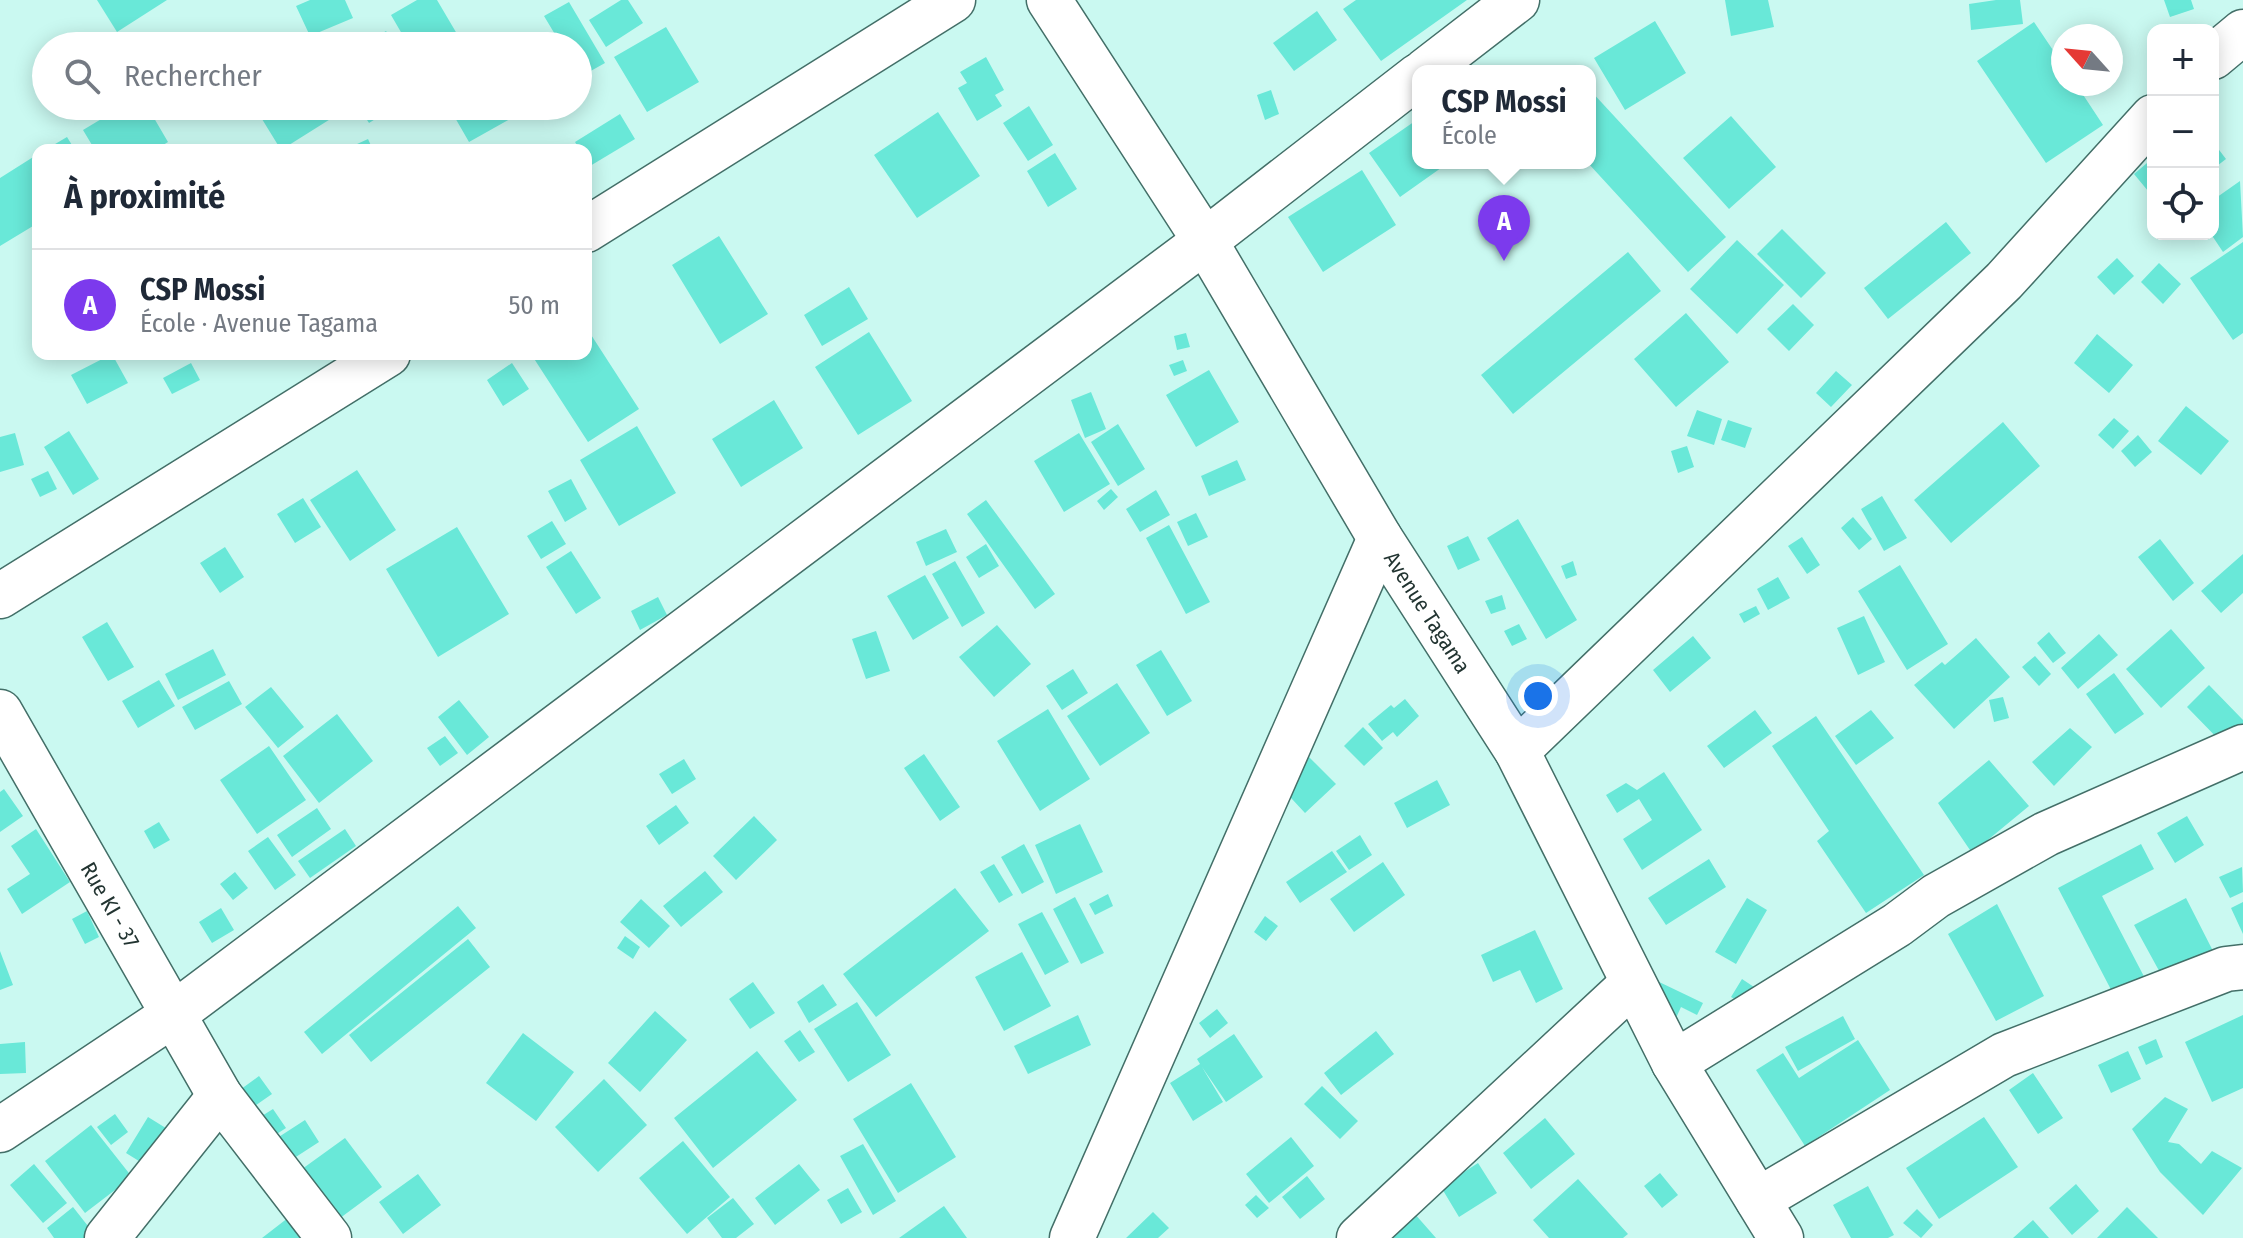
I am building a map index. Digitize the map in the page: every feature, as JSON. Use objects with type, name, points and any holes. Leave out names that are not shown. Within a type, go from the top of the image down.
[{"type":"street","points":[[592,226],[953,0]]},
{"type":"street","name":"Avenue Tagama","points":[[1049,0],[1205,241],[1380,538],[1517,751],[1674,1063],[1781,1238]]},
{"type":"street","points":[[1433,65],[1517,0]]},
{"type":"street","points":[[2219,52],[2243,32]]},
{"type":"street","points":[[0,1130],[171,1016],[1205,241],[1412,81]]},
{"type":"street","points":[[1517,751],[2004,281],[2147,124]]},
{"type":"street","points":[[0,596],[378,360]]},
{"type":"street","points":[[1072,1238],[1380,538]]},
{"type":"street","name":"Rue KI - 37","points":[[0,712],[171,1016],[220,1096],[329,1238]]},
{"type":"street","points":[[1674,1063],[1897,925],[1936,896],[2046,834],[2243,747]]},
{"type":"street","points":[[1758,1200],[2004,1055],[2226,969],[2243,967]]},
{"type":"street","points":[[1359,1238],[1632,984]]},
{"type":"street","points":[[107,1238],[220,1096]]},
{"type":"building","points":[[97,0],[167,0],[117,32]]},
{"type":"building","points":[[310,0],[345,0],[353,18],[320,32],[308,32],[296,6]]},
{"type":"building","points":[[417,0],[437,0],[456,32],[401,32],[391,15]]},
{"type":"building","points":[[621,0],[628,0],[643,23],[606,47],[589,20]]},
{"type":"building","points":[[1356,0],[1467,0],[1381,61],[1343,9]]},
{"type":"building","points":[[1725,0],[1768,0],[1774,27],[1731,36]]},
{"type":"building","points":[[2020,0],[2023,24],[1971,30],[1969,4]]},
{"type":"building","points":[[2164,0],[2191,0],[2194,9],[2170,17]]},
{"type":"building","points":[[569,2],[587,32],[554,32],[544,16]]},
{"type":"building","points":[[1317,11],[1337,40],[1294,71],[1273,43]]},
{"type":"building","points":[[1655,21],[1686,73],[1625,110],[1594,58]]},
{"type":"building","points":[[2034,22],[2051,47],[2051,96],[2084,96],[2103,125],[2046,163],[1977,61]]},
{"type":"building","points":[[666,27],[699,82],[647,112],[614,57]]},
{"type":"building","points":[[592,41],[605,63],[592,70]]},
{"type":"building","points":[[986,57],[1004,90],[995,95],[1002,106],[977,121],[958,88],[967,83],[960,72]]},
{"type":"building","points":[[1271,90],[1279,114],[1265,120],[1257,95]]},
{"type":"building","points":[[1596,96],[1726,237],[1688,272],[1594,169],[1596,169]]},
{"type":"building","points":[[1029,106],[1053,145],[1028,161],[1003,123]]},
{"type":"building","points":[[938,112],[980,176],[917,218],[874,155]]},
{"type":"building","points":[[620,114],[635,139],[592,165],[592,144],[575,142]]},
{"type":"building","points":[[1731,116],[1776,167],[1729,209],[1683,158]]},
{"type":"building","points":[[100,120],[155,120],[168,142],[91,144],[83,130]]},
{"type":"building","points":[[263,120],[329,120],[291,144],[277,144]]},
{"type":"building","points":[[456,120],[508,120],[469,142]]},
{"type":"building","points":[[1412,123],[1412,169],[1440,169],[1400,197],[1369,153]]},
{"type":"building","points":[[67,137],[71,144],[55,144]]},
{"type":"building","points":[[2219,150],[2226,159],[2219,164]]},
{"type":"building","points":[[1055,153],[1077,189],[1048,207],[1027,171]]},
{"type":"building","points":[[32,158],[32,227],[0,246],[0,178]]},
{"type":"building","points":[[2147,163],[2147,190],[2134,174]]},
{"type":"building","points":[[1362,170],[1396,225],[1323,272],[1288,217]]},
{"type":"building","points":[[2240,181],[2243,237],[2223,252],[2215,240],[2219,240],[2219,196]]},
{"type":"building","points":[[1946,222],[1971,253],[1888,319],[1864,288]]},
{"type":"building","points":[[1782,229],[1826,273],[1801,298],[1757,254]]},
{"type":"building","points":[[719,236],[768,314],[720,344],[672,265]]},
{"type":"building","points":[[1737,240],[1784,285],[1737,334],[1690,289]]},
{"type":"building","points":[[2243,242],[2243,333],[2233,340],[2190,278]]},
{"type":"building","points":[[1628,252],[1661,291],[1513,414],[1481,375]]},
{"type":"building","points":[[2117,258],[2134,276],[2114,295],[2097,277]]},
{"type":"building","points":[[2159,263],[2181,284],[2163,304],[2141,282]]},
{"type":"building","points":[[849,287],[868,319],[822,346],[804,315]]},
{"type":"building","points":[[1793,304],[1814,325],[1789,351],[1767,329]]},
{"type":"building","points":[[1686,313],[1729,362],[1676,407],[1634,359]]},
{"type":"building","points":[[869,332],[912,401],[858,435],[815,367]]},
{"type":"building","points":[[1186,333],[1190,347],[1177,350],[1174,336]]},
{"type":"building","points":[[2097,334],[2133,365],[2109,393],[2074,363]]},
{"type":"building","points":[[592,336],[639,409],[588,442],[535,360],[592,360]]},
{"type":"building","points":[[100,360],[115,360],[128,383],[87,404],[71,375]]},
{"type":"building","points":[[1183,360],[1187,371],[1174,376],[1169,365]]},
{"type":"building","points":[[191,363],[200,380],[172,394],[163,378]]},
{"type":"building","points":[[512,363],[529,389],[503,406],[487,380]]},
{"type":"building","points":[[1209,370],[1239,422],[1196,447],[1166,395]]},
{"type":"building","points":[[1836,371],[1852,385],[1831,407],[1816,393]]},
{"type":"building","points":[[1091,392],[1106,429],[1085,438],[1071,400]]},
{"type":"building","points":[[774,400],[803,448],[741,487],[712,439]]},
{"type":"building","points":[[2186,406],[2229,441],[2201,475],[2158,441]]},
{"type":"building","points":[[1697,410],[1722,419],[1714,445],[1687,436]]},
{"type":"building","points":[[2114,418],[2129,431],[2113,449],[2098,435]]},
{"type":"building","points":[[1728,420],[1752,428],[1745,448],[1721,440]]},
{"type":"building","points":[[2003,422],[2040,466],[1951,543],[1914,500]]},
{"type":"building","points":[[1118,424],[1145,469],[1118,486],[1091,442]]},
{"type":"building","points":[[637,426],[676,493],[619,526],[580,460]]},
{"type":"building","points":[[69,431],[99,479],[73,495],[44,447]]},
{"type":"building","points":[[15,433],[24,465],[0,472],[0,437]]},
{"type":"building","points":[[1079,433],[1110,484],[1064,512],[1034,461]]},
{"type":"building","points":[[2138,435],[2152,452],[2135,467],[2121,451]]},
{"type":"building","points":[[1687,446],[1694,467],[1678,473],[1671,451]]},
{"type":"building","points":[[1237,460],[1246,480],[1209,496],[1201,476]]},
{"type":"building","points":[[357,470],[396,530],[350,561],[310,500]]},
{"type":"building","points":[[48,471],[57,489],[40,497],[31,479]]},
{"type":"building","points":[[571,479],[587,509],[565,522],[548,491]]},
{"type":"building","points":[[1111,489],[1118,497],[1104,510],[1097,501]]},
{"type":"building","points":[[1156,490],[1170,515],[1140,532],[1126,509]]},
{"type":"building","points":[[1882,496],[1907,538],[1884,551],[1861,509]]},
{"type":"building","points":[[303,498],[321,527],[295,543],[277,514]]},
{"type":"building","points":[[986,500],[1055,594],[1035,609],[967,514]]},
{"type":"building","points":[[1196,513],[1208,537],[1188,546],[1177,522]]},
{"type":"building","points":[[1853,517],[1872,539],[1859,550],[1841,528]]},
{"type":"building","points":[[1518,519],[1577,620],[1546,639],[1487,538]]},
{"type":"building","points":[[552,521],[566,544],[541,559],[527,536]]},
{"type":"building","points":[[1169,525],[1210,602],[1186,614],[1146,538]]},
{"type":"building","points":[[457,527],[509,614],[438,657],[386,569]]},
{"type":"building","points":[[946,529],[957,552],[926,566],[916,542]]},
{"type":"building","points":[[1468,536],[1480,560],[1458,570],[1447,546]]},
{"type":"building","points":[[1802,537],[1820,565],[1807,574],[1788,546]]},
{"type":"building","points":[[2160,539],[2194,583],[2173,601],[2138,557]]},
{"type":"building","points":[[986,544],[999,566],[979,578],[966,557]]},
{"type":"building","points":[[225,547],[244,577],[220,593],[200,563]]},
{"type":"building","points":[[571,551],[601,598],[576,614],[546,567]]},
{"type":"building","points":[[2243,554],[2243,593],[2221,613],[2201,591]]},
{"type":"building","points":[[955,561],[985,613],[962,627],[932,574]]},
{"type":"building","points":[[1573,561],[1577,575],[1566,579],[1561,566]]},
{"type":"building","points":[[1900,565],[1948,644],[1907,670],[1858,591]]},
{"type":"building","points":[[925,575],[949,618],[913,640],[887,596]]},
{"type":"building","points":[[1778,577],[1790,598],[1768,610],[1757,589]]},
{"type":"building","points":[[1502,595],[1506,609],[1491,614],[1485,601]]},
{"type":"building","points":[[658,597],[667,615],[640,630],[631,611]]},
{"type":"building","points":[[1756,606],[1760,614],[1744,623],[1739,614]]},
{"type":"building","points":[[1864,616],[1885,662],[1858,675],[1837,628]]},
{"type":"building","points":[[107,622],[134,667],[108,681],[82,637]]},
{"type":"building","points":[[1519,624],[1527,639],[1512,646],[1504,631]]},
{"type":"building","points":[[997,625],[1031,664],[994,697],[959,657]]},
{"type":"building","points":[[2171,629],[2205,668],[2161,708],[2126,669]]},
{"type":"building","points":[[876,631],[890,671],[866,679],[852,639]]},
{"type":"building","points":[[2049,632],[2066,653],[2053,663],[2037,643]]},
{"type":"building","points":[[2099,634],[2118,655],[2078,689],[2061,668]]},
{"type":"building","points":[[1693,636],[1711,658],[1670,692],[1653,670]]},
{"type":"building","points":[[1976,638],[2010,677],[1954,729],[1914,685],[1942,662],[1945,665]]},
{"type":"building","points":[[213,649],[226,675],[178,700],[165,674]]},
{"type":"building","points":[[1161,650],[1192,701],[1167,716],[1136,665]]},
{"type":"building","points":[[2035,656],[2051,674],[2039,686],[2022,667]]},
{"type":"building","points":[[1073,669],[1088,693],[1062,710],[1046,686]]},
{"type":"building","points":[[2114,673],[2144,714],[2115,734],[2086,694]]},
{"type":"building","points":[[159,680],[175,706],[138,728],[122,701]]},
{"type":"building","points":[[229,681],[242,704],[195,730],[182,707]]},
{"type":"building","points":[[1117,683],[1150,733],[1100,766],[1067,716]]},
{"type":"building","points":[[2209,685],[2243,720],[2243,727],[2224,745],[2187,707]]},
{"type":"building","points":[[271,687],[304,727],[278,748],[245,707]]},
{"type":"building","points":[[2003,697],[2009,718],[1994,722],[1989,700]]},
{"type":"building","points":[[1405,699],[1419,716],[1397,737],[1393,732],[1382,741],[1368,724],[1391,705],[1394,708]]},
{"type":"building","points":[[459,700],[489,737],[467,755],[438,717]]},
{"type":"building","points":[[1048,709],[1090,779],[1040,811],[997,741]]},
{"type":"building","points":[[1755,710],[1772,733],[1724,768],[1707,746]]},
{"type":"building","points":[[1871,710],[1894,738],[1856,765],[1835,736]]},
{"type":"building","points":[[337,714],[373,761],[319,803],[283,756]]},
{"type":"building","points":[[1816,716],[1924,875],[1866,913],[1817,841],[1829,831],[1772,746]]},
{"type":"building","points":[[1363,727],[1383,748],[1364,766],[1344,746]]},
{"type":"building","points":[[2070,728],[2092,747],[2054,786],[2032,762]]},
{"type":"building","points":[[445,736],[458,753],[440,766],[427,748]]},
{"type":"building","points":[[269,746],[306,800],[257,834],[220,780]]},
{"type":"building","points":[[924,754],[960,807],[940,821],[904,768]]},
{"type":"building","points":[[1309,757],[1336,784],[1305,813],[1279,785]]},
{"type":"building","points":[[684,759],[696,779],[672,794],[659,774]]},
{"type":"building","points":[[1989,760],[2029,806],[1972,853],[1938,803]]},
{"type":"building","points":[[1664,772],[1702,830],[1642,870],[1623,839],[1652,820],[1639,799],[1617,813],[1606,795],[1626,783],[1637,790]]},
{"type":"building","points":[[1437,780],[1450,805],[1407,828],[1394,803]]},
{"type":"building","points":[[4,789],[23,816],[0,832],[0,792]]},
{"type":"building","points":[[676,805],[689,823],[659,845],[646,826]]},
{"type":"building","points":[[317,808],[331,829],[292,857],[277,835]]},
{"type":"building","points":[[754,816],[777,840],[736,880],[713,856]]},
{"type":"building","points":[[2187,816],[2204,845],[2175,863],[2157,833]]},
{"type":"building","points":[[159,822],[170,840],[154,849],[144,831]]},
{"type":"building","points":[[1080,824],[1103,872],[1056,894],[1035,845]]},
{"type":"building","points":[[36,829],[70,882],[22,914],[7,889],[30,874],[11,846]]},
{"type":"building","points":[[345,829],[356,846],[310,878],[298,861]]},
{"type":"building","points":[[1360,835],[1372,855],[1349,870],[1336,851]]},
{"type":"building","points":[[268,837],[296,875],[275,890],[248,851]]},
{"type":"building","points":[[1024,844],[1044,882],[1022,894],[1001,857]]},
{"type":"building","points":[[2141,844],[2154,869],[2102,896],[2150,988],[2119,1005],[2058,888]]},
{"type":"building","points":[[1332,851],[1347,872],[1300,903],[1286,882]]},
{"type":"building","points":[[1709,859],[1726,887],[1666,925],[1648,898]]},
{"type":"building","points":[[1383,862],[1405,895],[1354,932],[1330,899]]},
{"type":"building","points":[[994,864],[1013,895],[999,903],[980,872]]},
{"type":"building","points":[[2242,867],[2243,892],[2230,898],[2219,877]]},
{"type":"building","points":[[705,871],[723,892],[681,927],[663,906]]},
{"type":"building","points":[[235,872],[248,888],[233,900],[220,884]]},
{"type":"building","points":[[955,888],[989,931],[876,1017],[843,974]]},
{"type":"building","points":[[1108,894],[1113,906],[1095,915],[1089,904]]},
{"type":"building","points":[[1075,897],[1104,953],[1081,964],[1053,909]]},
{"type":"building","points":[[1747,898],[1767,910],[1736,964],[1715,952]]},
{"type":"building","points":[[2186,898],[2213,951],[2163,978],[2134,925]]},
{"type":"building","points":[[641,899],[670,926],[649,948],[620,922]]},
{"type":"building","points":[[2243,902],[2243,934],[2231,908]]},
{"type":"building","points":[[1997,904],[2044,996],[1996,1021],[1948,934]]},
{"type":"building","points":[[458,906],[476,928],[322,1054],[304,1032]]},
{"type":"building","points":[[221,908],[234,930],[212,943],[199,922]]},
{"type":"building","points":[[87,911],[99,937],[85,944],[72,919]]},
{"type":"building","points":[[1042,912],[1069,962],[1045,975],[1018,924]]},
{"type":"building","points":[[1265,916],[1278,926],[1266,941],[1254,932]]},
{"type":"building","points":[[1535,930],[1563,989],[1536,1003],[1520,970],[1493,982],[1481,955]]},
{"type":"building","points":[[625,936],[640,947],[633,959],[617,948]]},
{"type":"building","points":[[468,939],[490,967],[371,1062],[349,1035]]},
{"type":"building","points":[[0,951],[13,985],[0,990]]},
{"type":"building","points":[[1022,952],[1051,1006],[1004,1031],[975,977]]},
{"type":"building","points":[[1742,979],[1763,993],[1753,1010],[1731,997]]},
{"type":"building","points":[[1655,980],[1703,1003],[1697,1015],[1681,1007],[1676,1018]]},
{"type":"building","points":[[753,982],[775,1013],[750,1029],[729,999]]},
{"type":"building","points":[[823,984],[837,1005],[809,1023],[797,1002]]},
{"type":"building","points":[[857,1002],[891,1055],[848,1082],[814,1029]]},
{"type":"building","points":[[1217,1009],[1228,1023],[1210,1038],[1199,1023]]},
{"type":"building","points":[[655,1011],[687,1040],[640,1092],[608,1063]]},
{"type":"building","points":[[1078,1015],[1091,1045],[1028,1074],[1014,1046]]},
{"type":"building","points":[[2243,1015],[2243,1088],[2212,1102],[2185,1042]]},
{"type":"building","points":[[1843,1016],[1855,1039],[1798,1071],[1785,1047]]},
{"type":"building","points":[[800,1030],[815,1052],[799,1062],[784,1041]]},
{"type":"building","points":[[1376,1031],[1394,1054],[1341,1095],[1324,1073]]},
{"type":"building","points":[[523,1033],[574,1072],[536,1121],[486,1083]]},
{"type":"building","points":[[1234,1034],[1263,1077],[1226,1102],[1202,1067],[1223,1102],[1193,1121],[1170,1083],[1200,1064],[1197,1059]]},
{"type":"building","points":[[2156,1039],[2163,1057],[2146,1065],[2138,1047]]},
{"type":"building","points":[[1858,1040],[1890,1090],[1805,1146],[1756,1070],[1783,1053],[1799,1078]]},
{"type":"building","points":[[25,1042],[26,1073],[0,1074],[0,1044]]},
{"type":"building","points":[[757,1051],[797,1100],[713,1168],[674,1118]]},
{"type":"building","points":[[2128,1051],[2141,1079],[2111,1093],[2098,1065]]},
{"type":"building","points":[[2033,1073],[2063,1118],[2038,1134],[2009,1090]]},
{"type":"building","points":[[259,1076],[272,1094],[249,1110],[237,1092]]},
{"type":"building","points":[[604,1079],[647,1125],[598,1172],[555,1127]]},
{"type":"building","points":[[911,1083],[956,1157],[898,1193],[853,1119]]},
{"type":"building","points":[[1322,1086],[1358,1121],[1340,1139],[1304,1104]]},
{"type":"building","points":[[2165,1097],[2188,1109],[2168,1142],[2179,1144],[2201,1164],[2212,1151],[2242,1168],[2203,1215],[2160,1172],[2132,1129]]},
{"type":"building","points":[[273,1109],[286,1128],[269,1139],[257,1119]]},
{"type":"building","points":[[115,1114],[128,1132],[111,1145],[97,1127]]},
{"type":"building","points":[[148,1117],[169,1130],[147,1166],[126,1153]]},
{"type":"building","points":[[1984,1117],[2018,1167],[1939,1219],[1906,1168]]},
{"type":"building","points":[[1545,1118],[1575,1154],[1531,1189],[1503,1153]]},
{"type":"building","points":[[305,1120],[319,1142],[285,1164],[271,1142]]},
{"type":"building","points":[[91,1125],[132,1177],[85,1213],[45,1161]]},
{"type":"building","points":[[1291,1137],[1314,1166],[1269,1203],[1246,1174]]},
{"type":"building","points":[[345,1138],[382,1187],[328,1227],[291,1177]]},
{"type":"building","points":[[683,1141],[730,1197],[687,1234],[639,1178]]},
{"type":"building","points":[[863,1144],[896,1201],[873,1215],[840,1156]]},
{"type":"building","points":[[1478,1163],[1497,1193],[1459,1217],[1441,1187]]},
{"type":"building","points":[[34,1164],[67,1203],[43,1223],[10,1185]]},
{"type":"building","points":[[799,1164],[820,1190],[775,1225],[755,1198]]},
{"type":"building","points":[[1660,1173],[1678,1195],[1662,1208],[1644,1186]]},
{"type":"building","points":[[418,1174],[441,1205],[403,1234],[379,1202]]},
{"type":"building","points":[[1307,1176],[1325,1199],[1300,1219],[1282,1197]]},
{"type":"building","points":[[1578,1179],[1628,1234],[1623,1238],[1549,1238],[1533,1220]]},
{"type":"building","points":[[2076,1184],[2099,1211],[2072,1235],[2049,1208]]},
{"type":"building","points":[[1868,1186],[1894,1235],[1888,1238],[1851,1238],[1833,1205]]},
{"type":"building","points":[[848,1188],[862,1212],[841,1224],[827,1200]]},
{"type":"building","points":[[1256,1195],[1269,1208],[1257,1218],[1245,1205]]},
{"type":"building","points":[[733,1198],[754,1224],[736,1238],[722,1238],[707,1218]]},
{"type":"building","points":[[1407,1205],[1436,1238],[1369,1238]]},
{"type":"building","points":[[944,1206],[967,1238],[899,1238]]},
{"type":"building","points":[[73,1207],[95,1235],[91,1238],[54,1238],[47,1228]]},
{"type":"building","points":[[2127,1207],[2158,1238],[2097,1238]]},
{"type":"building","points":[[1917,1209],[1933,1225],[1921,1238],[1903,1223]]},
{"type":"building","points":[[1153,1212],[1169,1228],[1158,1238],[1126,1238]]},
{"type":"building","points":[[293,1214],[310,1238],[262,1238]]},
{"type":"building","points":[[2033,1220],[2049,1238],[2013,1238]]},
{"type":"place","name":"CSP Mossi","points":[[1504,261]]}]
